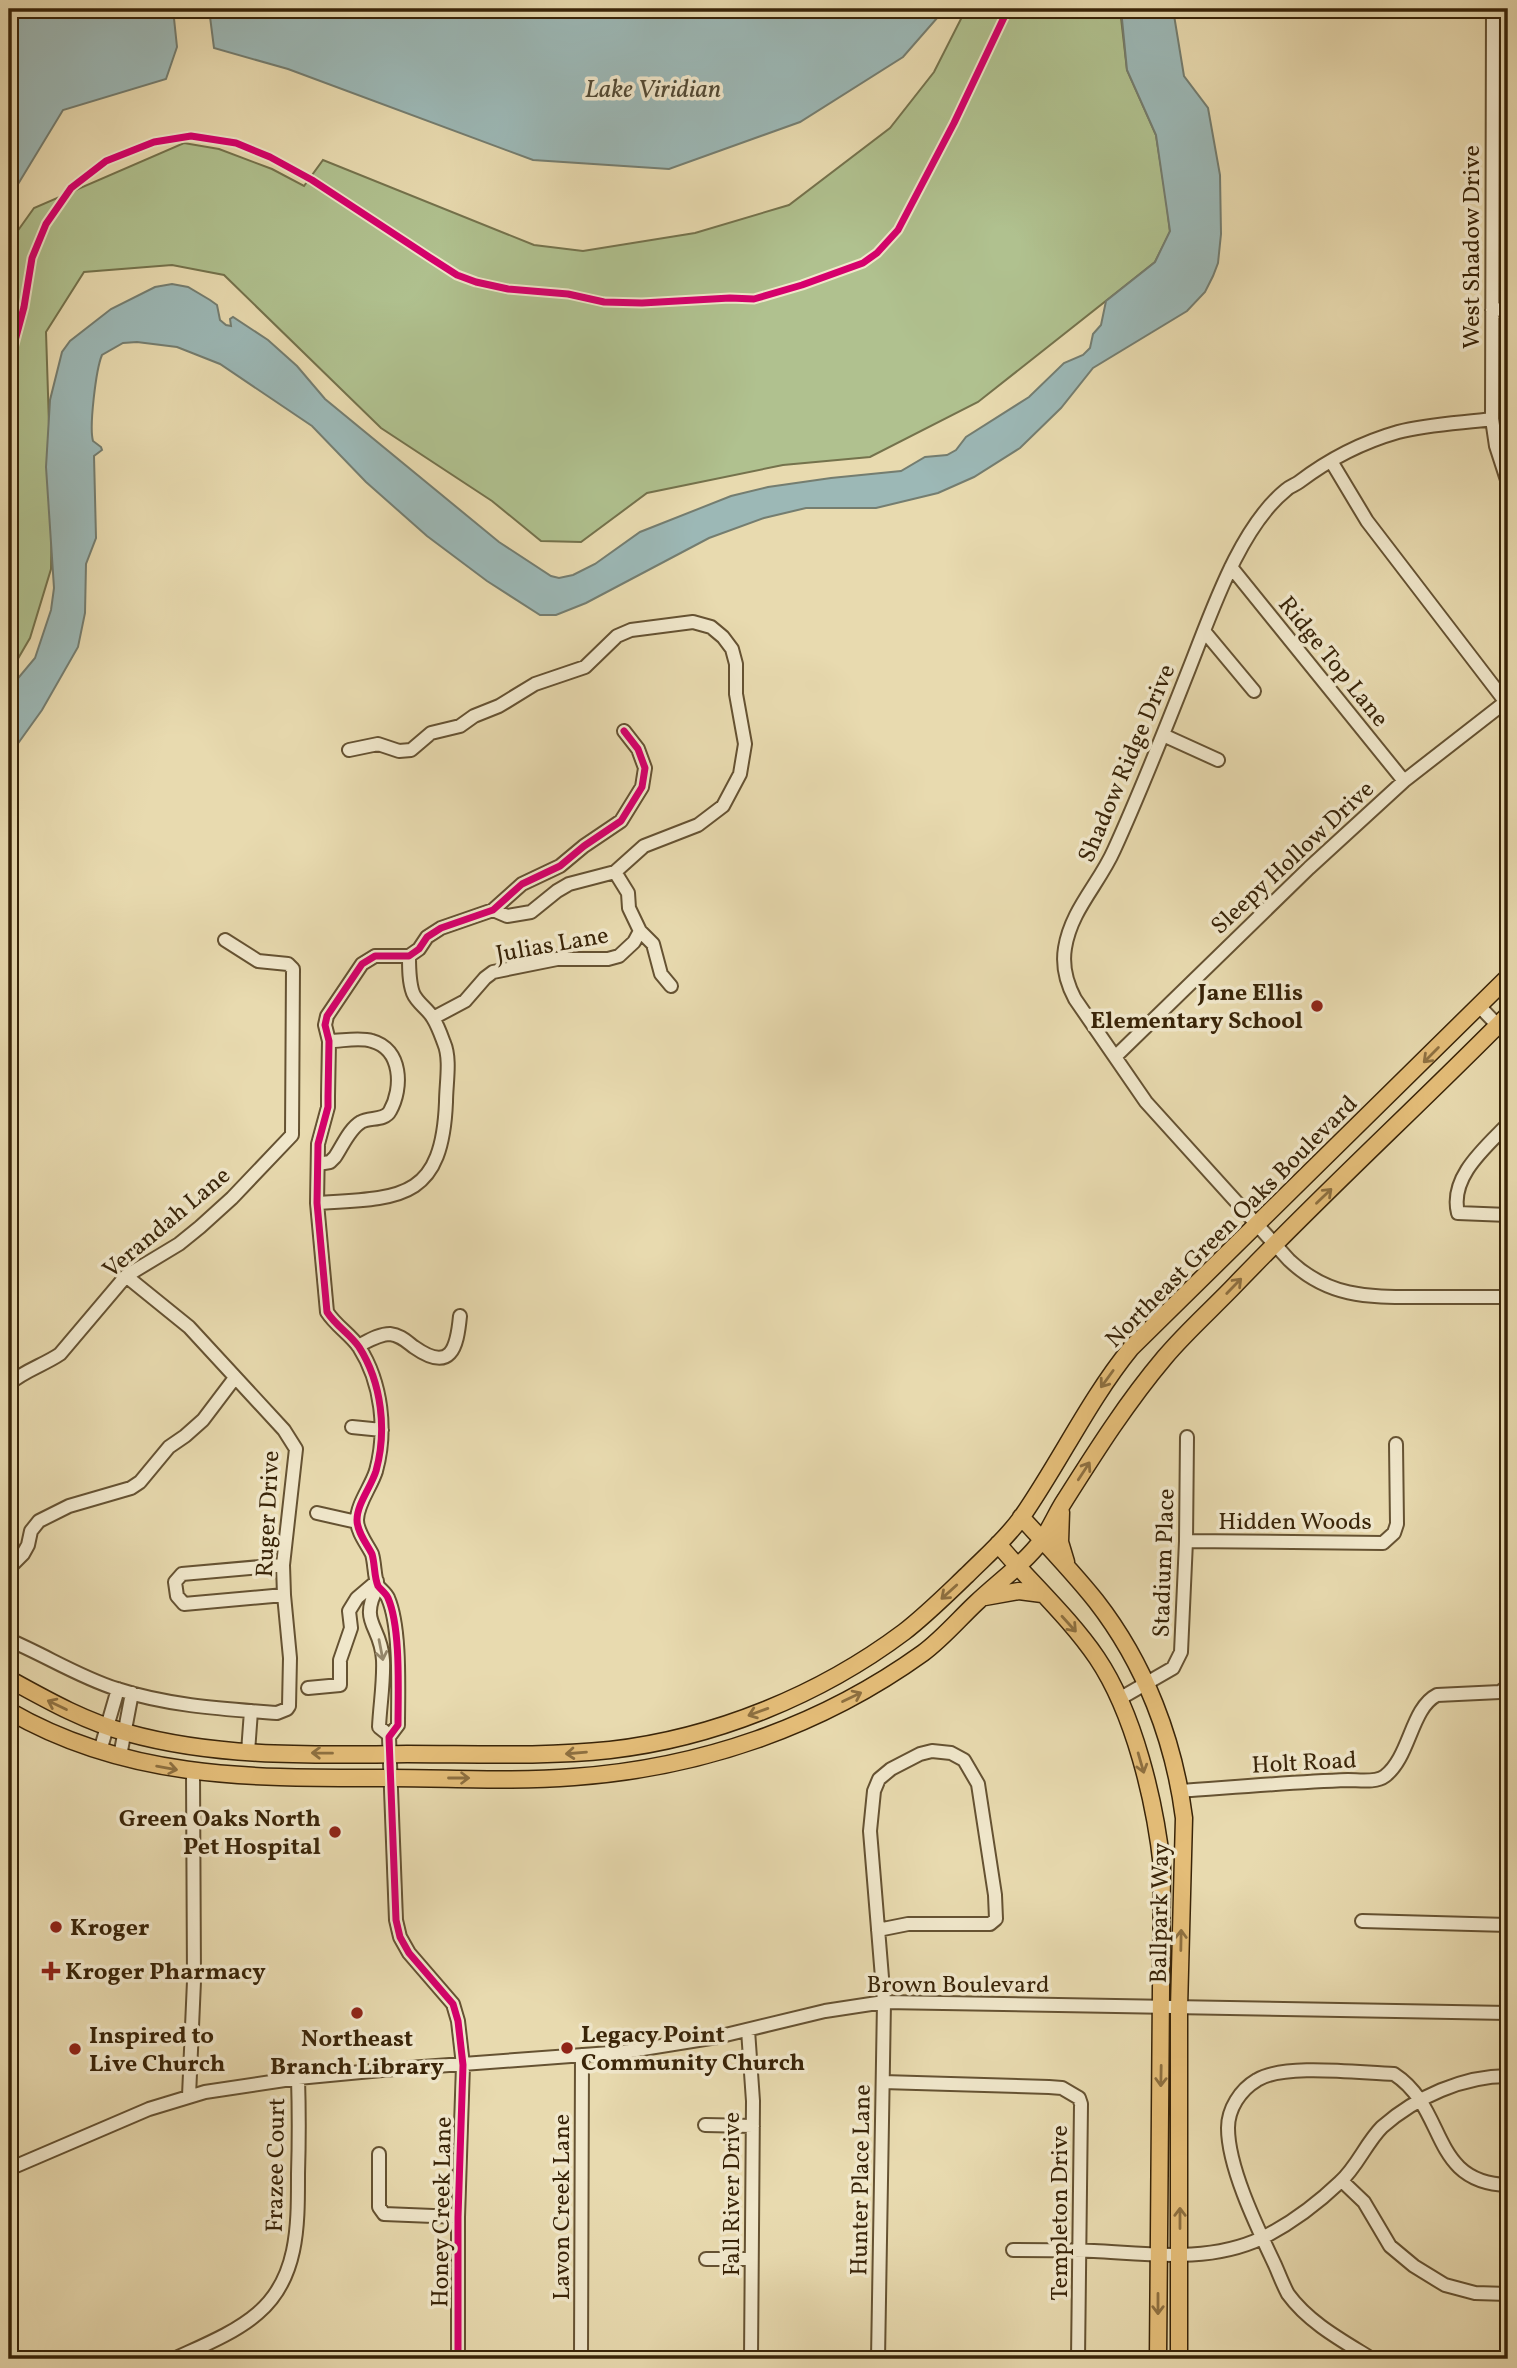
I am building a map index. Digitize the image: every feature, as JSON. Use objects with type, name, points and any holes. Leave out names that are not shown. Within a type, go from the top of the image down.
[{"type":"main road","name":"Northeast Green Oaks Boulevard","points":[[9,1679],[58,1706],[124,1732],[194,1748],[248,1752],[553,1755],[611,1750],[669,1740],[764,1711],[818,1685],[905,1631],[955,1587],[1021,1517],[1093,1400],[1131,1348],[1508,977]]},
{"type":"main road","name":"Northeast Green Oaks Boulevard","points":[[9,1711],[100,1751],[193,1772],[254,1777],[574,1777],[675,1765],[705,1758],[771,1735],[864,1691],[926,1651],[1017,1567],[1043,1539],[1062,1504],[1147,1378],[1169,1352],[1275,1243],[1505,1025]]},
{"type":"main road","points":[[1062,1504],[1060,1542],[1068,1567]]},
{"type":"main road","name":"Ballpark Way","points":[[1021,1517],[1099,1604],[1119,1635],[1146,1684],[1163,1724],[1180,1791],[1184,1818],[1179,2008],[1179,2359]]},
{"type":"main road","name":"Ballpark Way","points":[[998,1544],[1087,1645],[1108,1675],[1138,1753],[1152,1802],[1162,1867],[1158,2359]]},
{"type":"main road","points":[[982,1597],[1019,1591],[1042,1594]]},
{"type":"street","name":"West Shadow Drive","points":[[1493,9],[1492,419],[1496,446],[1508,484]]},
{"type":"street","points":[[1492,310],[1508,309]]},
{"type":"street","name":"Shadow Ridge Drive","points":[[1492,419],[1400,432],[1371,442],[1331,461],[1286,489],[1250,533],[1231,567],[1106,870],[1081,905],[1072,923],[1064,963],[1068,987],[1146,1102],[1289,1260],[1308,1276],[1333,1289],[1369,1297],[1508,1297]]},
{"type":"street","points":[[1331,461],[1367,521],[1507,702]]},
{"type":"street","name":"Ridge Top Lane","points":[[1231,567],[1404,781]]},
{"type":"street","points":[[349,750],[378,744],[399,751],[411,750],[431,733],[460,726],[535,684],[585,667],[617,636],[631,630],[684,621],[710,627],[723,637],[732,649],[736,664],[736,694],[745,744],[740,774],[723,806],[698,825],[644,846],[615,872],[569,884],[531,912],[507,916],[493,910]]},
{"type":"street","points":[[1204,631],[1254,691]]},
{"type":"street","name":"Sleepy Hollow Drive","points":[[1115,1057],[1309,868],[1404,781],[1507,702]]},
{"type":"street","points":[[378,1583],[369,1604],[370,1619],[381,1644],[383,1661],[379,1727],[389,1735],[398,1725],[394,1619],[388,1595],[378,1583],[373,1556],[357,1522],[380,1453],[382,1430],[379,1398],[373,1377],[358,1346],[327,1312],[324,1292],[317,1203],[318,1144],[328,1107],[328,1041],[325,1032],[327,1016],[362,964],[375,956],[409,956],[419,949],[427,937],[442,928],[493,910],[522,884],[561,866],[584,846],[621,821],[642,787],[645,768],[638,748],[624,731]]},
{"type":"street","points":[[1163,735],[1218,760]]},
{"type":"street","points":[[615,872],[628,893],[629,908],[640,931],[653,944],[661,974],[671,986]]},
{"type":"street","name":"Julias Lane","points":[[433,1018],[465,1001],[485,978],[494,972],[557,960],[608,959],[619,956],[634,942],[640,931]]},
{"type":"street","name":"Verandah Lane","points":[[9,1384],[60,1354],[127,1276],[179,1244],[200,1227],[232,1198],[292,1135],[293,969],[288,964],[258,961],[225,940]]},
{"type":"street","points":[[317,1203],[387,1198],[411,1190],[432,1167],[445,1119],[446,1047],[433,1018],[414,996],[409,976],[409,956]]},
{"type":"street","points":[[1480,1007],[1505,1025]]},
{"type":"street","points":[[318,1164],[330,1162],[361,1122],[386,1115],[390,1111],[399,1083],[398,1068],[377,1042],[328,1041]]},
{"type":"street","points":[[1508,1124],[1471,1163],[1462,1181],[1456,1207],[1458,1213],[1508,1215]]},
{"type":"street","name":"Ruger Drive","points":[[127,1276],[189,1327],[234,1379],[284,1430],[296,1449],[283,1565],[290,1658],[289,1706],[283,1712],[251,1711]]},
{"type":"street","points":[[358,1346],[388,1334],[400,1336],[427,1355],[445,1356],[456,1346],[460,1316]]},
{"type":"street","points":[[9,1568],[23,1554],[31,1531],[39,1521],[69,1506],[131,1488],[140,1482],[169,1447],[203,1420],[234,1379]]},
{"type":"street","points":[[352,1427],[382,1430]]},
{"type":"street","name":"Stadium Place","points":[[1119,1699],[1174,1668],[1181,1652],[1187,1437]]},
{"type":"street","name":"Hidden Woods","points":[[1186,1541],[1383,1543],[1394,1533],[1397,1524],[1396,1444]]},
{"type":"street","points":[[317,1513],[357,1522]]},
{"type":"street","points":[[283,1565],[182,1574],[175,1582],[177,1596],[184,1604],[284,1595]]},
{"type":"street","points":[[308,1688],[340,1685],[340,1660],[351,1628],[349,1611],[357,1598],[378,1583]]},
{"type":"street","points":[[9,1640],[117,1689],[181,1704],[251,1711],[248,1752]]},
{"type":"street","name":"Holt Road","points":[[1180,1791],[1378,1779],[1392,1769],[1404,1750],[1418,1717],[1432,1698],[1437,1695],[1500,1692],[1508,1686]]},
{"type":"street","points":[[100,1751],[117,1689]]},
{"type":"street","points":[[120,1756],[132,1693]]},
{"type":"street","name":"Honey Creek Lane","points":[[389,1735],[396,1920],[409,1953],[453,2004],[458,2021],[463,2065],[458,2217],[458,2359]]},
{"type":"street","name":"Hunter Place Lane","points":[[878,1930],[908,1924],[990,1924],[996,1919],[995,1895],[978,1784],[964,1759],[942,1751],[920,1754],[891,1769],[879,1779],[874,1791],[870,1831],[878,1930],[884,2002],[878,2359]]},
{"type":"street","points":[[189,2096],[194,1981],[193,1772]]},
{"type":"street","points":[[1362,1922],[1508,1925]]},
{"type":"street","name":"Brown Boulevard","points":[[9,2169],[137,2114],[189,2096],[298,2078],[667,2046],[825,2011],[884,2002],[1508,2013]]},
{"type":"street","name":"Fall River Drive","points":[[748,2030],[753,2126],[751,2359]]},
{"type":"street","name":"Lavon Creek Lane","points":[[581,2359],[582,2055]]},
{"type":"street","points":[[1372,2359],[1310,2318],[1288,2293],[1262,2238],[1231,2151],[1228,2127],[1233,2106],[1242,2091],[1257,2079],[1278,2071],[1394,2074],[1407,2083],[1420,2100],[1449,2156],[1464,2174],[1488,2185],[1508,2185]]},
{"type":"street","points":[[1013,2250],[1079,2250],[1180,2256],[1228,2249],[1262,2238],[1303,2212],[1342,2181],[1381,2128],[1420,2100],[1454,2085],[1479,2078],[1508,2076]]},
{"type":"street","name":"Frazee Court","points":[[174,2359],[257,2315],[277,2292],[287,2272],[294,2250],[298,2217],[298,2078]]},
{"type":"street","name":"Templeton Drive","points":[[883,2082],[1049,2087],[1062,2088],[1076,2095],[1080,2104],[1079,2359]]},
{"type":"street","points":[[705,2125],[753,2126]]},
{"type":"street","points":[[379,2154],[379,2207],[384,2214],[458,2217]]},
{"type":"street","points":[[1342,2181],[1364,2202],[1390,2246],[1414,2266],[1445,2285],[1475,2292],[1508,2294]]},
{"type":"street","points":[[706,2259],[751,2259]]},
{"type":"green space","points":[[966,9],[1120,9],[1127,70],[1156,135],[1170,232],[1155,262],[978,402],[870,457],[783,465],[647,493],[581,542],[541,541],[492,501],[381,428],[224,275],[172,265],[84,272],[46,332],[51,569],[30,638],[9,674],[9,243],[34,208],[184,143],[219,149],[272,169],[304,186],[323,160],[534,245],[583,251],[695,233],[789,205],[890,128],[934,72]]},
{"type":"water","points":[[9,9],[173,9],[177,47],[166,79],[63,110],[9,199]]},
{"type":"water","name":"Lake Viridian","points":[[209,9],[945,9],[903,57],[800,122],[669,169],[533,160],[288,69],[214,48]]},
{"type":"water","points":[[1121,9],[1173,9],[1184,76],[1208,108],[1220,175],[1221,234],[1218,263],[1205,292],[1187,311],[1093,368],[1061,408],[1020,448],[974,477],[938,493],[876,508],[806,508],[764,518],[709,538],[586,603],[556,615],[540,615],[487,581],[427,536],[366,482],[312,426],[220,364],[177,347],[123,343],[102,355],[95,385],[92,434],[93,441],[102,450],[94,456],[96,538],[86,564],[85,613],[78,647],[42,710],[9,756],[9,689],[35,658],[51,610],[54,588],[46,467],[50,400],[62,352],[70,341],[111,309],[155,287],[172,284],[188,287],[217,305],[220,320],[226,325],[231,326],[230,319],[233,317],[268,340],[297,366],[325,399],[499,542],[551,576],[559,578],[573,575],[595,564],[640,532],[731,496],[768,487],[901,471],[925,457],[947,455],[956,450],[966,437],[1029,397],[1064,363],[1083,355],[1090,348],[1093,334],[1101,325],[1106,301],[1155,262],[1170,231],[1156,135],[1127,70]]},
{"type":"cycle path","points":[[9,363],[24,307],[32,258],[46,224],[71,188],[106,161],[154,142],[191,136],[236,143],[270,157],[312,180],[457,275],[476,282],[508,289],[568,294],[604,302],[642,303],[754,299],[802,285],[863,263],[877,253],[898,230],[954,123],[1008,9]]},
{"type":"cycle path","points":[[458,2359],[458,2217],[463,2065],[458,2021],[453,2004],[409,1953],[400,1937],[396,1920],[389,1737],[398,1725],[397,1642],[387,1596],[378,1586],[372,1554],[357,1524],[359,1508],[376,1471],[382,1424],[377,1392],[367,1361],[359,1347],[327,1312],[317,1203],[318,1144],[328,1107],[329,1041],[325,1025],[327,1016],[362,964],[375,956],[409,956],[419,949],[427,937],[441,928],[493,910],[522,884],[560,866],[621,821],[642,787],[645,768],[638,749],[624,731]]},
{"type":"place","name":"Jane Ellis Elementary School","points":[[1317,1006]]},
{"type":"place","name":"Green Oaks North Pet Hospital","points":[[335,1832]]},
{"type":"place","name":"Kroger","points":[[56,1927]]},
{"type":"place","name":"Kroger Pharmacy","points":[[51,1971]]},
{"type":"place","name":"Northeast Branch Library","points":[[357,2013]]},
{"type":"place","name":"Legacy Point Community Church","points":[[567,2048]]},
{"type":"place","name":"Inspired to Live Church","points":[[75,2049]]}]
